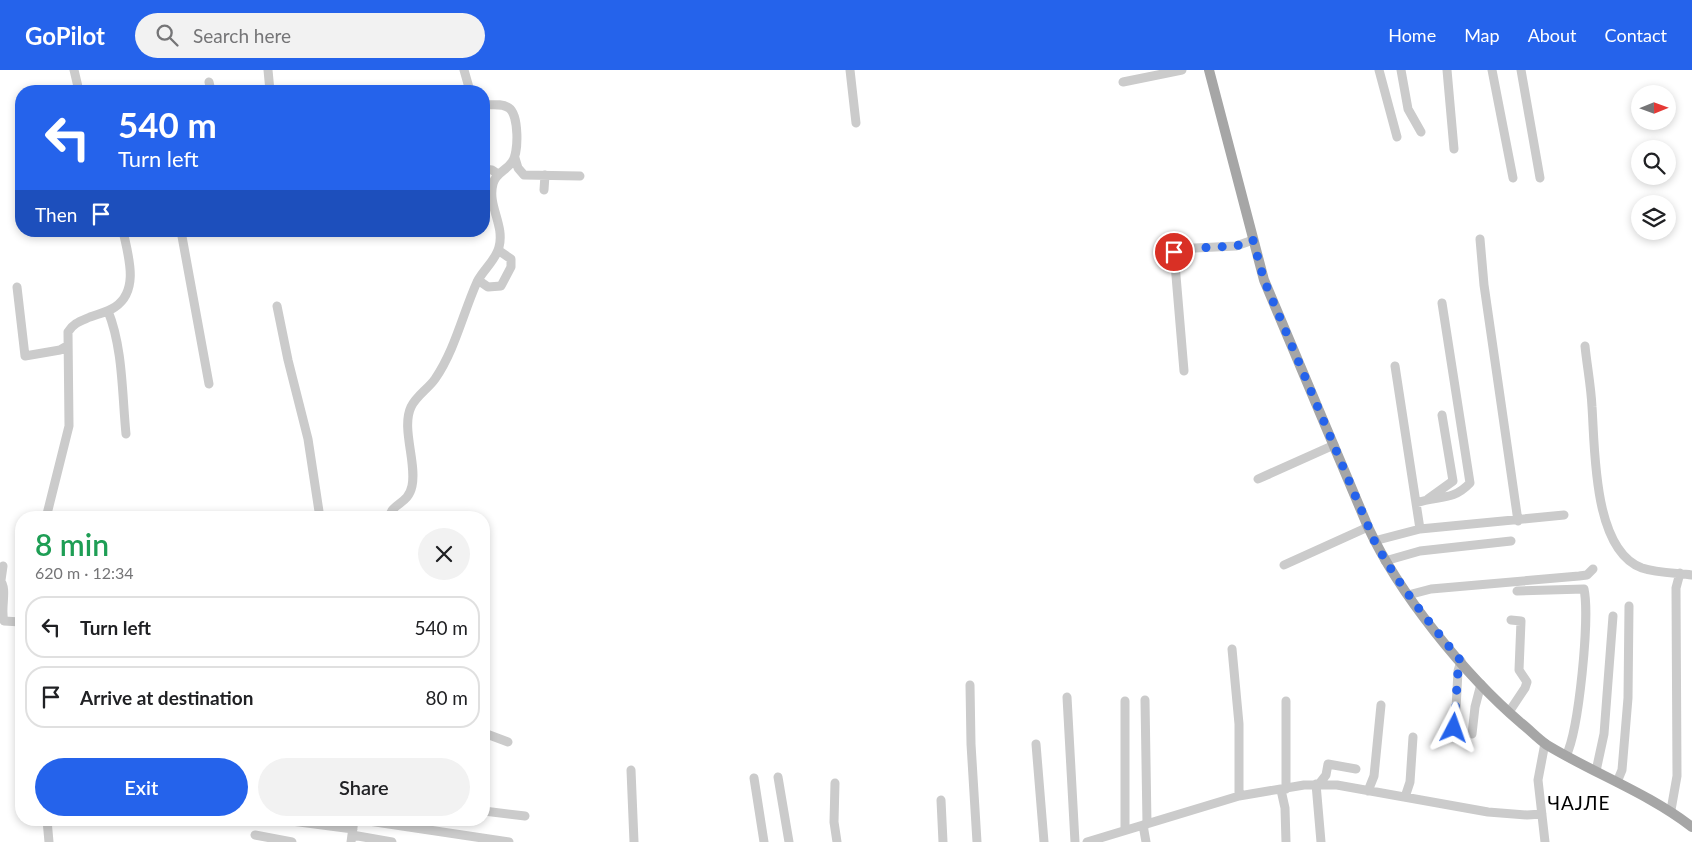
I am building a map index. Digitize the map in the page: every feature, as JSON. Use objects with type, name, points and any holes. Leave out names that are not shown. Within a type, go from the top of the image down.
[{"type":"main road","points":[[1209,70],[1264,280],[1368,527],[1385,561],[1408,595],[1481,684],[1545,744],[1671,810],[1692,827]]},
{"type":"street","points":[[74,70],[78,85]]},
{"type":"street","points":[[268,70],[269,85]]},
{"type":"street","points":[[464,70],[468,85]]},
{"type":"street","points":[[850,70],[856,123]]},
{"type":"street","points":[[1123,82],[1182,70]]},
{"type":"street","points":[[1379,70],[1397,137]]},
{"type":"street","points":[[1401,70],[1408,109],[1421,132]]},
{"type":"street","points":[[1447,70],[1454,149]]},
{"type":"street","points":[[1492,70],[1513,178]]},
{"type":"street","points":[[1521,70],[1540,178]]},
{"type":"street","points":[[490,105],[500,104],[513,112],[516,131],[514,158],[518,168],[524,175],[580,176]]},
{"type":"street","points":[[392,511],[409,498],[412,487],[412,451],[408,427],[411,407],[440,369],[478,280],[498,250],[500,225],[492,192],[493,181],[514,158]]},
{"type":"street","points":[[490,170],[498,174]]},
{"type":"street","points":[[544,190],[545,176]]},
{"type":"street","points":[[48,511],[69,426],[68,332],[73,325],[108,310],[122,301],[128,290],[129,262],[124,237]]},
{"type":"street","points":[[182,237],[209,384]]},
{"type":"street","points":[[1480,239],[1484,285],[1518,521]]},
{"type":"street","points":[[1184,371],[1174,252],[1195,248],[1236,246],[1253,240]]},
{"type":"street","points":[[478,280],[488,287],[501,286],[511,268],[511,259],[498,250]]},
{"type":"street","points":[[17,287],[25,356],[60,350],[67,346]]},
{"type":"street","points":[[1416,503],[1428,499],[1456,495],[1470,483],[1442,303]]},
{"type":"street","points":[[277,306],[288,360],[308,438],[319,511]]},
{"type":"street","points":[[108,310],[114,325],[126,434]]},
{"type":"street","points":[[1585,346],[1592,405],[1593,454],[1601,500],[1612,539],[1626,556],[1642,568],[1692,575]]},
{"type":"street","points":[[1395,366],[1420,529]]},
{"type":"street","points":[[1428,499],[1453,481],[1442,415]]},
{"type":"street","points":[[1258,479],[1334,446]]},
{"type":"street","points":[[1374,540],[1420,529],[1518,521],[1564,515]]},
{"type":"street","points":[[1284,565],[1368,527]]},
{"type":"street","points":[[1385,561],[1420,551],[1510,541]]},
{"type":"street","points":[[3,566],[1,580],[2,623],[15,622]]},
{"type":"street","points":[[1408,595],[1431,589],[1587,575],[1593,569]]},
{"type":"street","points":[[1671,810],[1677,776],[1676,588],[1680,573]]},
{"type":"street","points":[[1517,590],[1582,588],[1584,592],[1585,621],[1579,692],[1574,735],[1566,756]]},
{"type":"street","points":[[1617,782],[1622,770],[1628,698],[1629,606]]},
{"type":"street","points":[[1596,771],[1604,734],[1613,616]]},
{"type":"street","points":[[1509,712],[1526,688],[1527,682],[1519,670],[1521,621],[1511,620]]},
{"type":"street","points":[[1232,649],[1239,724],[1239,796]]},
{"type":"street","points":[[1454,728],[1458,671],[1461,661]]},
{"type":"street","points":[[970,684],[971,744],[977,842]]},
{"type":"street","points":[[1472,734],[1475,707],[1481,684]]},
{"type":"street","points":[[1067,698],[1075,842]]},
{"type":"street","points":[[1145,700],[1146,842]]},
{"type":"street","points":[[1286,701],[1283,789],[1286,842]]},
{"type":"street","points":[[1125,702],[1125,830]]},
{"type":"street","points":[[1368,791],[1374,776],[1381,705]]},
{"type":"street","points":[[490,735],[508,742]]},
{"type":"street","points":[[1405,797],[1410,782],[1413,737]]},
{"type":"street","points":[[1036,744],[1044,842]]},
{"type":"street","points":[[1545,744],[1538,780],[1545,842]]},
{"type":"street","points":[[1321,842],[1318,784],[1326,775],[1328,764],[1356,769]]},
{"type":"street","points":[[631,770],[634,842]]},
{"type":"street","points":[[778,777],[789,842]]},
{"type":"street","points":[[754,778],[764,842]]},
{"type":"street","points":[[835,783],[834,822],[837,842]]},
{"type":"street","points":[[1087,842],[1239,796],[1318,784],[1501,813],[1542,814]]},
{"type":"street","points":[[941,800],[943,842]]},
{"type":"street","points":[[490,812],[525,816]]},
{"type":"street","points":[[47,826],[49,842]]},
{"type":"street","points":[[318,826],[392,842]]},
{"type":"street","points":[[402,826],[509,842]]},
{"type":"street","points":[[255,835],[292,842]]},
{"type":"district","name":"ЧАЈЛЕ","points":[[1579,802]]},
{"type":"route","points":[[1174,252],[1176,250],[1195,248],[1236,246],[1253,240],[1264,280],[1374,540],[1385,561],[1415,605],[1461,661],[1458,671],[1454,728]]}]
